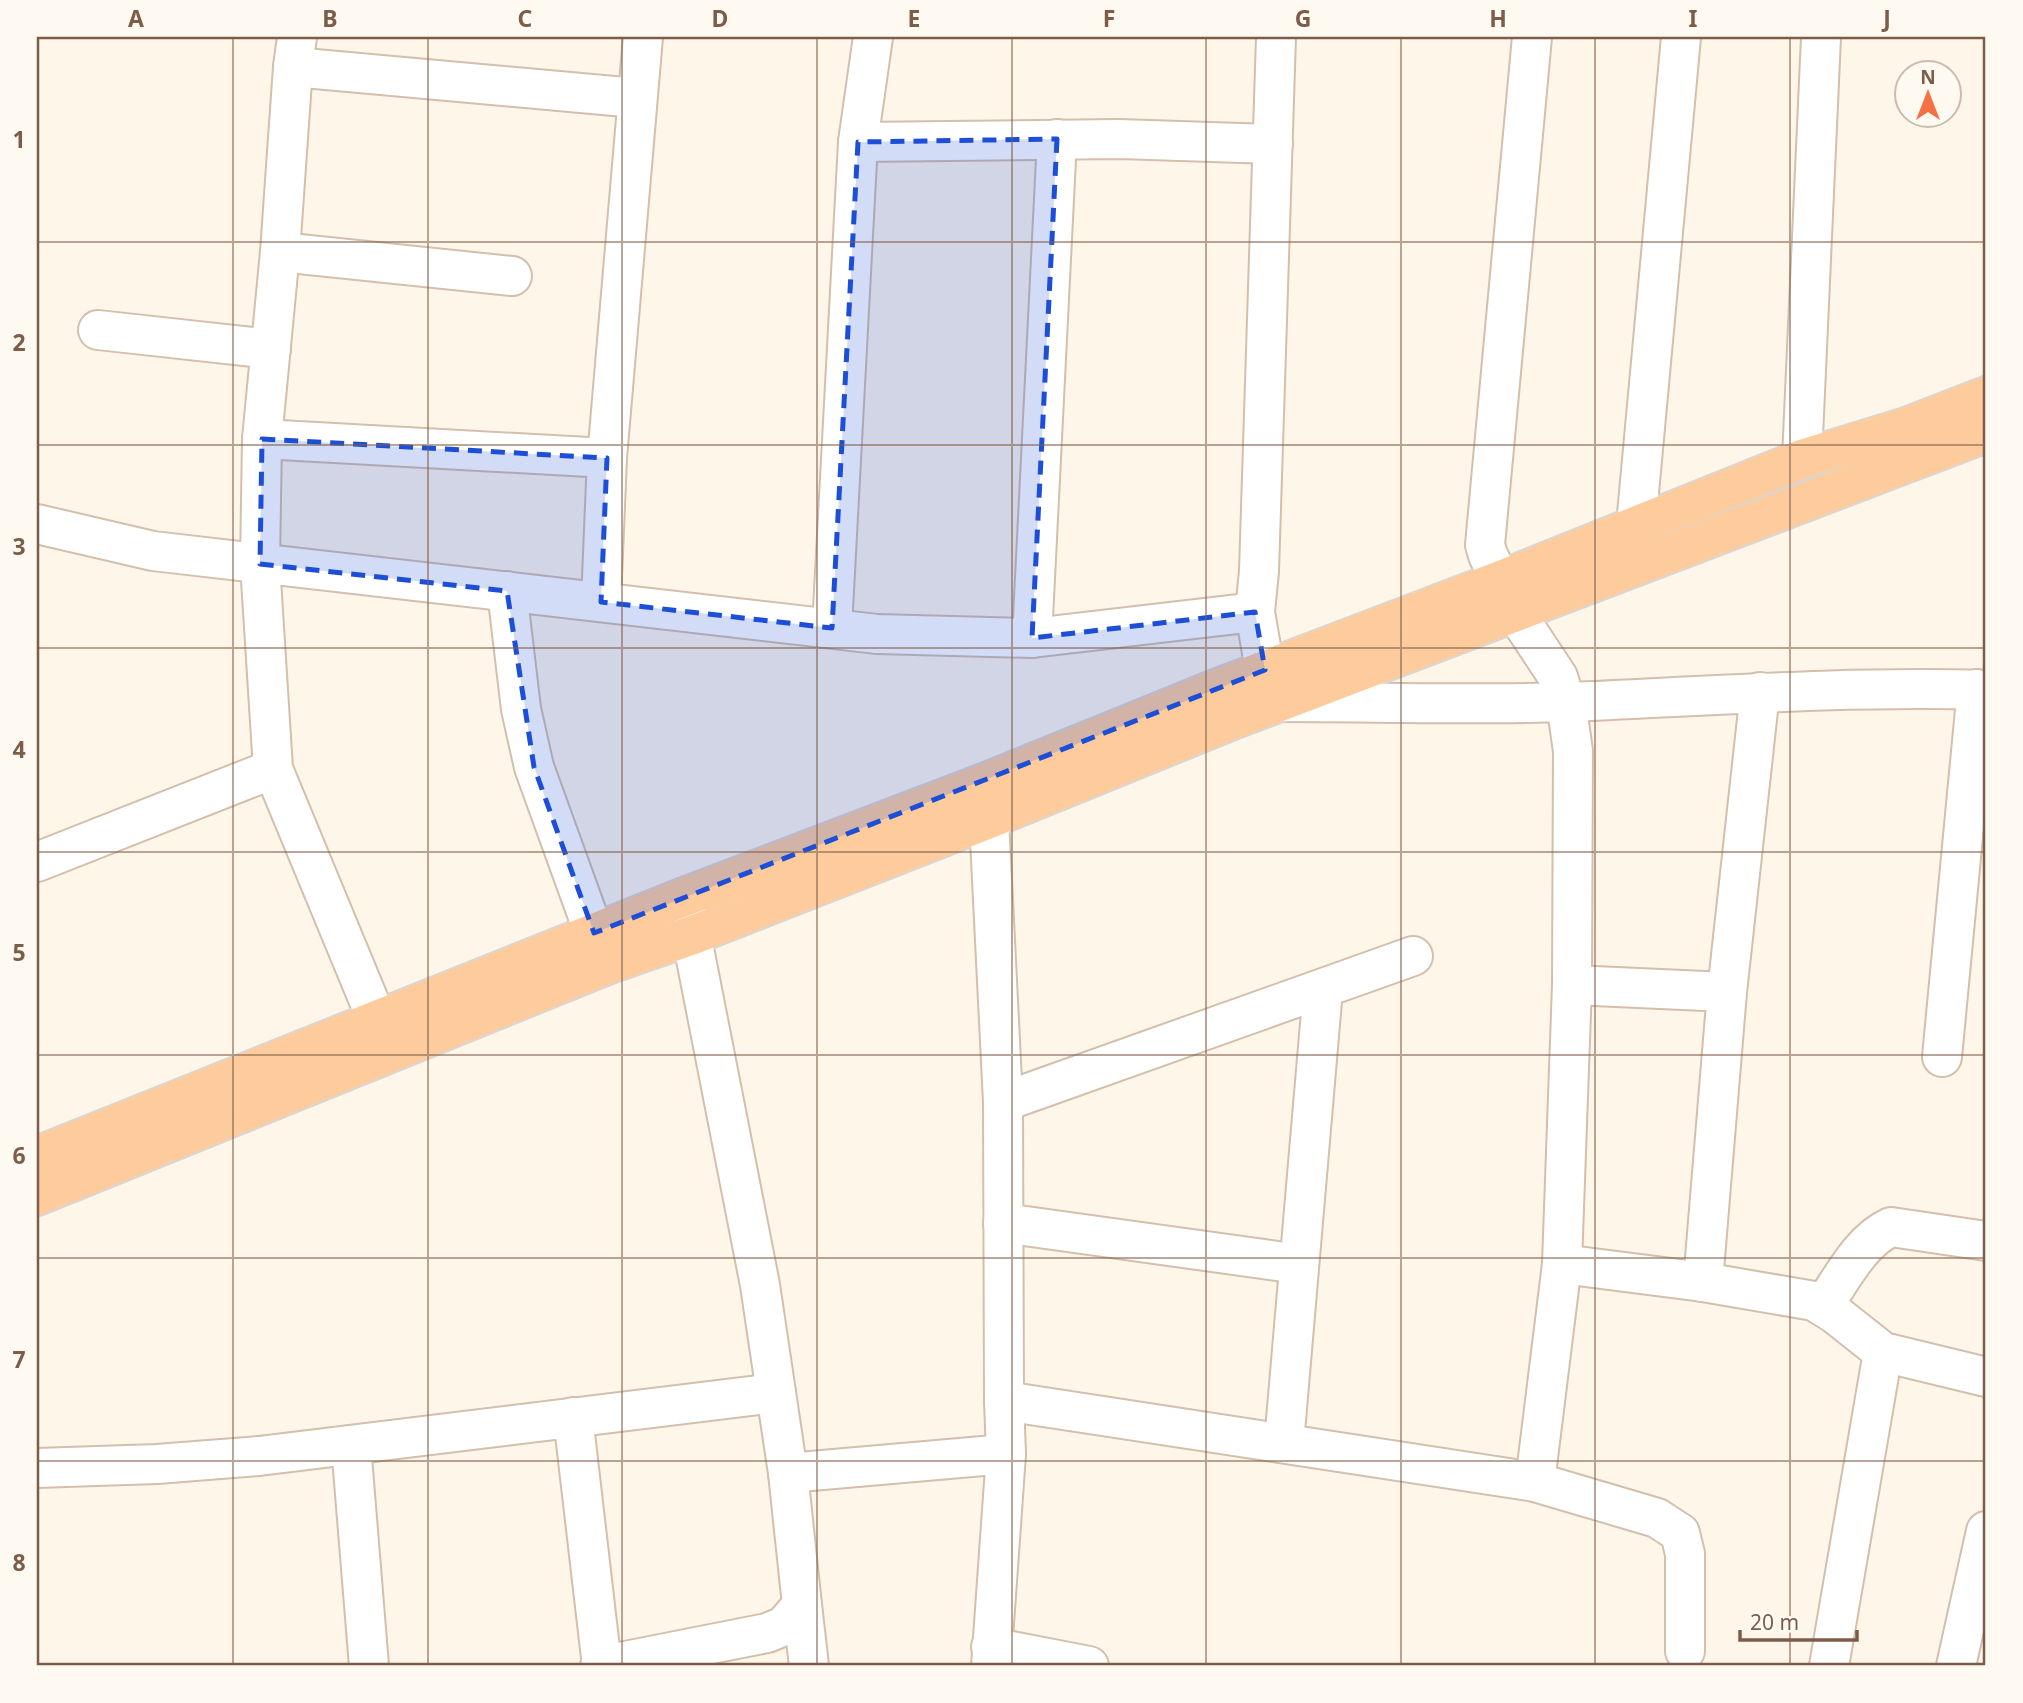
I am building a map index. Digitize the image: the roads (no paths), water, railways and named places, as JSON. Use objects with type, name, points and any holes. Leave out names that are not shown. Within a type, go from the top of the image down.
[{"type":"highway","points":[[1508,596],[1636,525],[1802,459],[1906,427],[1986,396]]},
{"type":"highway","points":[[37,1196],[607,965],[693,935],[986,801],[1271,686],[1508,596],[1986,433]]},
{"type":"highway","points":[[37,1156],[684,897],[986,801]]},
{"type":"street","points":[[601,603],[607,458],[643,37]]},
{"type":"street","points":[[832,628],[858,142],[873,37]]},
{"type":"street","points":[[1276,37],[1259,571],[1255,612],[1271,686],[1566,702],[1920,687],[1982,690],[1942,1057]]},
{"type":"street","points":[[1532,37],[1485,528],[1488,555],[1508,596],[1558,677],[1566,702],[1573,751],[1573,985],[1562,1264],[1535,1482]]},
{"type":"street","points":[[1636,525],[1681,37]]},
{"type":"street","points":[[1802,459],[1821,37]]},
{"type":"street","points":[[391,1053],[273,769],[260,564],[262,439],[295,52],[636,98]]},
{"type":"street","points":[[1032,638],[1057,139]]},
{"type":"street","points":[[858,142],[1119,139],[1273,144]]},
{"type":"street","points":[[280,252],[512,276]]},
{"type":"street","points":[[98,330],[271,349]]},
{"type":"street","points":[[262,439],[607,458]]},
{"type":"street","points":[[37,524],[153,551],[877,634],[1032,638],[1255,612]]},
{"type":"street","points":[[507,592],[521,709],[534,767],[594,933]]},
{"type":"street","points":[[1703,1282],[1727,992],[1760,692]]},
{"type":"street","points":[[37,862],[273,769]]},
{"type":"street","points":[[986,801],[1003,1102],[1006,1454],[991,1657],[1089,1666]]},
{"type":"street","points":[[684,897],[760,1285],[788,1473],[809,1666]]},
{"type":"street","points":[[1003,1102],[1413,956]]},
{"type":"street","points":[[1573,985],[1727,992]]},
{"type":"street","points":[[1284,1443],[1323,989]]},
{"type":"street","points":[[1003,1223],[1299,1264]]},
{"type":"street","points":[[1823,1306],[1865,1246],[1879,1233],[1891,1227],[1986,1241]]},
{"type":"street","points":[[1562,1264],[1703,1282],[1814,1301],[1883,1352],[1986,1377]]},
{"type":"street","points":[[1829,1666],[1883,1352]]},
{"type":"street","points":[[37,1468],[170,1463],[259,1456],[776,1393]]},
{"type":"street","points":[[1004,1401],[1535,1482],[1657,1518],[1680,1533],[1685,1554],[1685,1651]]},
{"type":"street","points":[[573,1417],[601,1666],[767,1633],[784,1626],[802,1605]]},
{"type":"street","points":[[351,1445],[369,1666]]},
{"type":"street","points":[[788,1473],[1006,1454]]},
{"type":"street","points":[[1956,1666],[1986,1531]]}]
